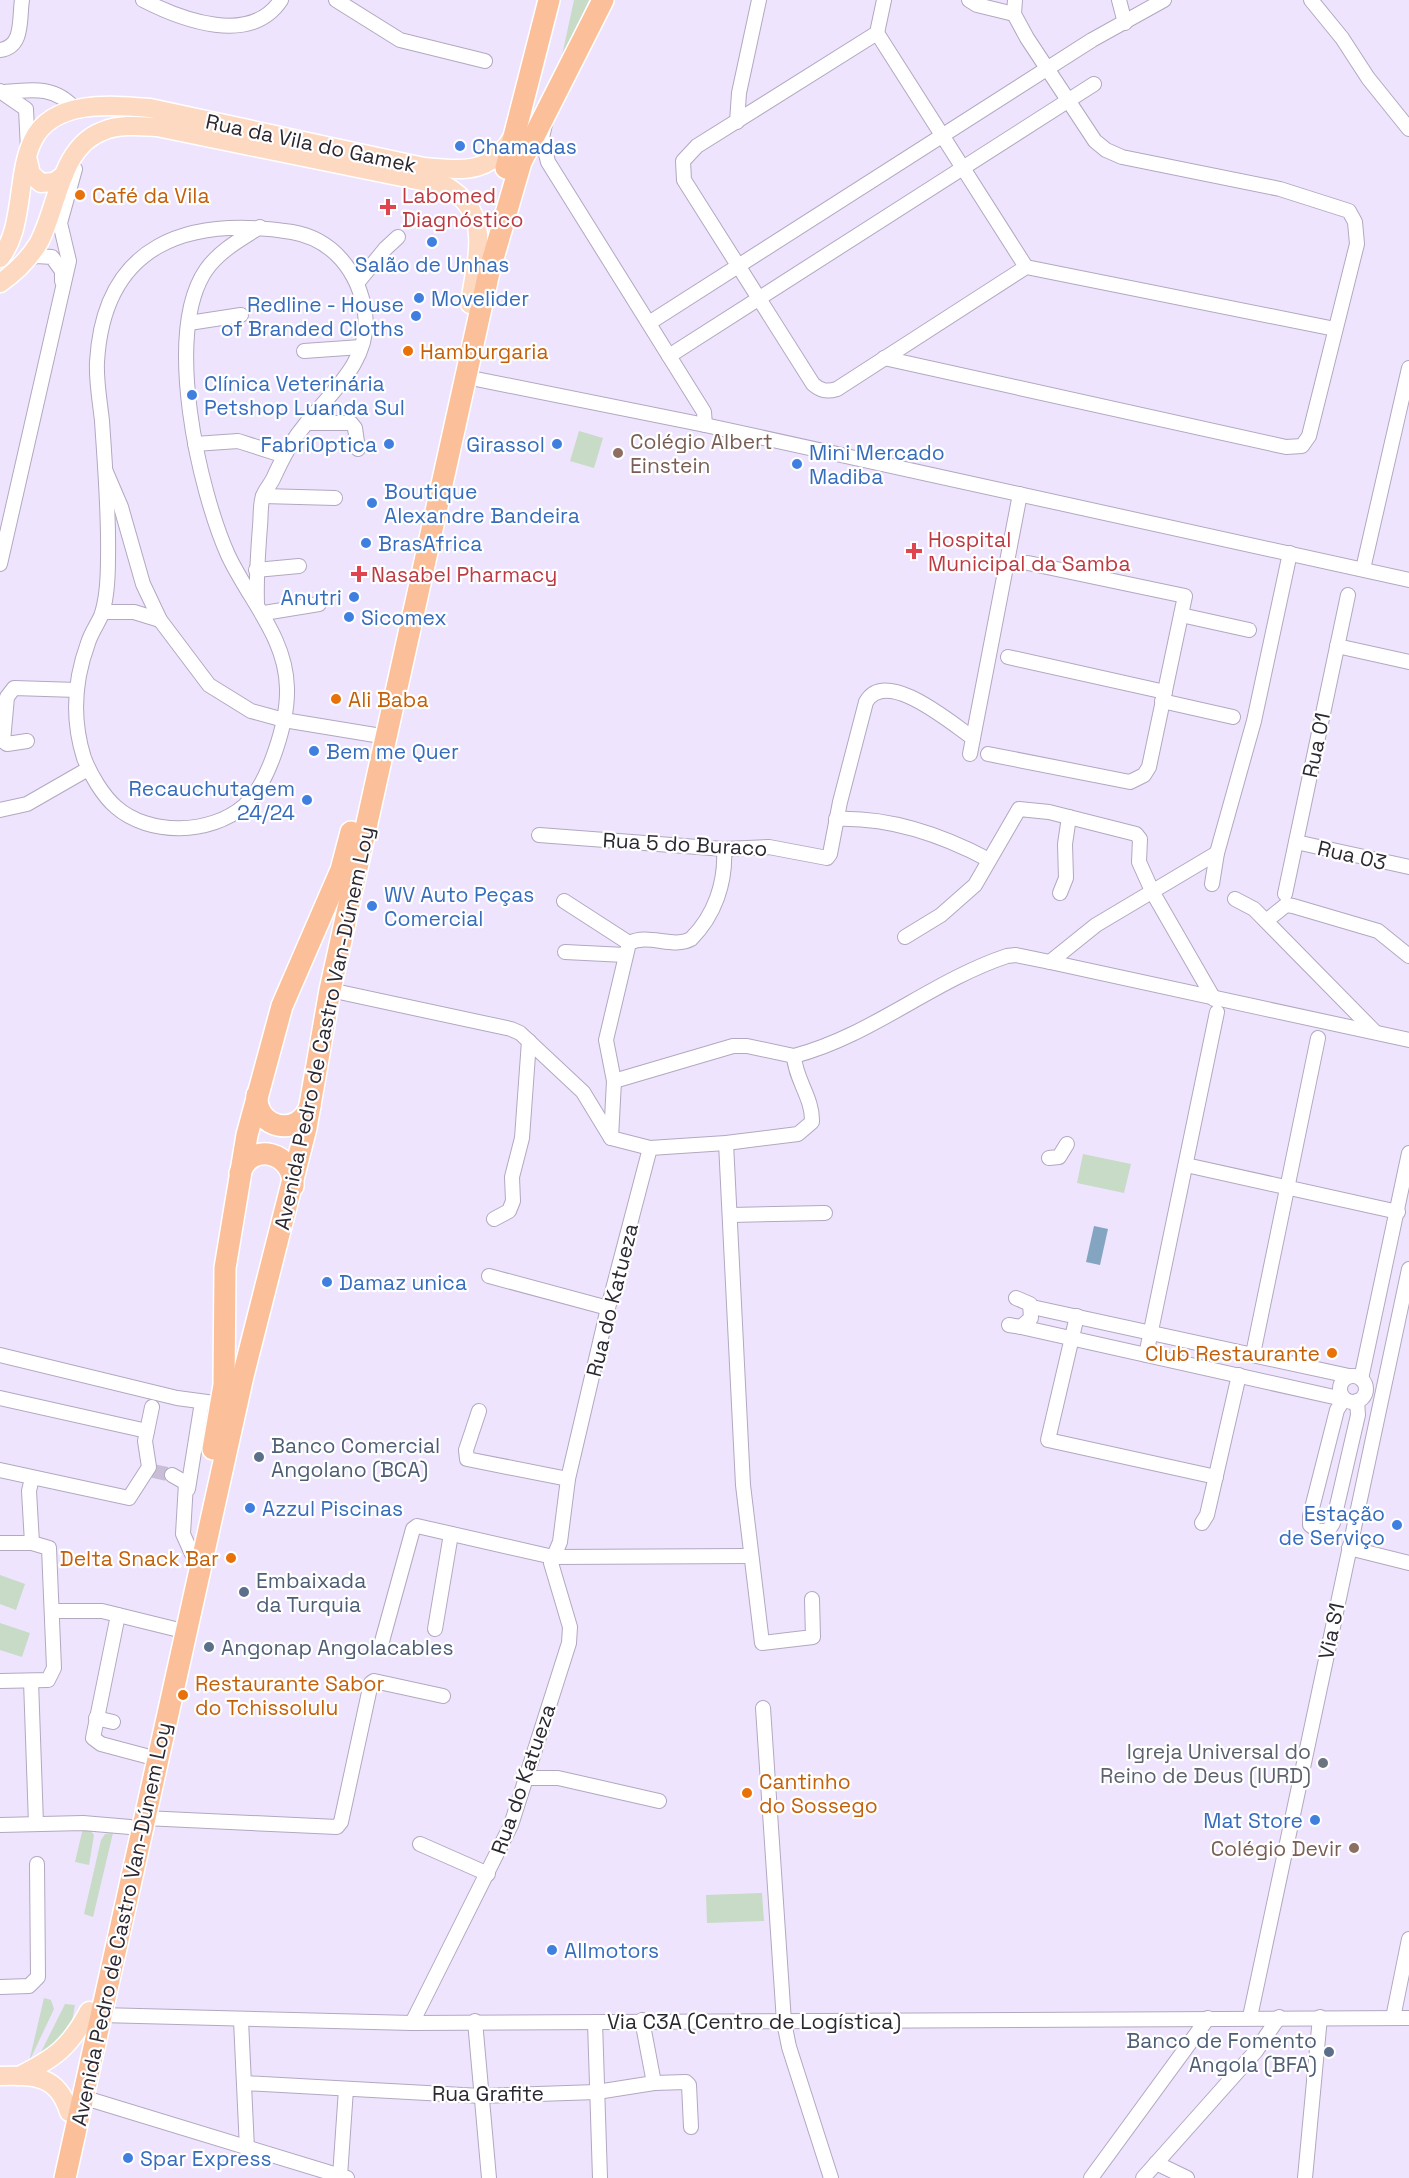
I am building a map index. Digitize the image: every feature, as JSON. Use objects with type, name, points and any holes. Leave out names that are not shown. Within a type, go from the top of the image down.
[{"type":"highway","name":"Avenida Pedro de Castro Van-Dúnem Loy","points":[[137,1823],[146,1756],[192,1554],[214,1407],[225,1268],[239,1177],[257,1095],[293,977],[341,870],[375,735],[477,273],[492,212],[521,117],[549,0]]},
{"type":"highway","name":"Avenida Pedro de Castro Van-Dúnem Loy","points":[[65,2178],[75,2104],[137,1823],[243,1376],[293,1188],[330,990],[489,272],[514,178],[603,0]]},
{"type":"highway","points":[[257,1095],[260,1113],[266,1120],[279,1126],[293,1125],[301,1120],[310,1105]]},
{"type":"highway","points":[[239,1177],[244,1164],[251,1158],[272,1154],[289,1166],[293,1188]]},
{"type":"highway","name":"Avenida Pedro de Castro Van-Dúnem Loy","points":[[53,2178],[75,2104]]},
{"type":"main road","name":"Rua da Vila do Gamek","points":[[0,258],[13,235],[33,140],[45,123],[62,113],[108,105],[150,108],[424,167],[466,170],[477,168],[499,156],[512,139],[521,117]]},
{"type":"main road","points":[[76,110],[83,126],[84,144]]},
{"type":"main road","name":"Rua da Vila do Gamek","points":[[0,283],[28,259],[48,223],[64,175],[90,137],[111,128],[157,127],[446,186],[467,201],[477,221],[477,273]]},
{"type":"main road","points":[[28,161],[31,174],[41,183],[54,182],[64,175]]},
{"type":"main road","points":[[9,2076],[41,2065],[65,2048],[94,2013]]},
{"type":"main road","points":[[9,2076],[54,2084],[64,2097],[75,2104]]},
{"type":"street","points":[[0,50],[12,46],[19,36],[22,0]]},
{"type":"street","points":[[143,0],[184,17],[234,26],[249,24],[262,18],[281,0]]},
{"type":"street","points":[[336,0],[400,40],[485,61]]},
{"type":"street","points":[[737,122],[739,93],[759,0]]},
{"type":"street","points":[[884,0],[877,33],[1026,267]]},
{"type":"street","points":[[885,358],[1296,448],[1302,446],[1309,436],[1357,244],[1355,222],[1349,211],[1280,189],[1122,158],[1106,150],[1095,141],[1070,100],[1046,69],[1015,7],[977,5],[969,0]]},
{"type":"street","points":[[1119,0],[1125,22]]},
{"type":"street","points":[[649,323],[1092,40],[1164,0]]},
{"type":"street","points":[[1311,0],[1409,129]]},
{"type":"street","points":[[877,33],[688,153],[682,161],[681,171],[684,180],[813,384],[819,389],[828,392],[837,389],[1026,267],[1335,329]]},
{"type":"street","points":[[669,357],[1094,84]]},
{"type":"street","points":[[2,91],[42,88],[61,97],[76,110]]},
{"type":"street","points":[[2,91],[26,109],[28,161]]},
{"type":"street","points":[[557,91],[542,138],[548,162],[704,412],[705,424]]},
{"type":"street","points":[[0,564],[69,261],[60,223],[84,144]]},
{"type":"street","points":[[260,227],[227,249],[205,271],[189,323],[187,393],[195,444],[215,522],[234,565],[260,608],[284,662],[287,690],[284,720],[259,788],[246,804],[230,815],[191,827],[163,828],[137,820],[113,806],[88,769],[76,731],[76,690],[88,643],[103,612],[108,560],[105,470],[97,363],[106,310],[122,276],[151,249],[187,232],[227,226],[260,227],[308,234],[330,247],[344,261],[358,282],[367,333],[352,370],[306,423],[282,455],[272,483],[263,496],[256,570],[260,608]]},
{"type":"street","points":[[358,282],[398,237]]},
{"type":"street","points":[[28,259],[52,257],[62,271],[62,285]]},
{"type":"street","points":[[189,323],[241,315]]},
{"type":"street","points":[[304,351],[361,347]]},
{"type":"street","points":[[1363,569],[1409,368]]},
{"type":"street","points":[[466,376],[705,424],[1409,580]]},
{"type":"street","points":[[306,423],[351,423],[355,428],[358,449]]},
{"type":"street","points":[[195,444],[238,441],[282,455]]},
{"type":"street","points":[[105,470],[119,500],[143,584],[160,620],[209,685],[251,711],[284,720],[375,735]]},
{"type":"street","points":[[969,754],[1020,494]]},
{"type":"street","points":[[263,496],[335,498]]},
{"type":"street","points":[[1212,884],[1217,854],[1254,721],[1290,553]]},
{"type":"street","points":[[988,754],[1130,782],[1138,780],[1149,767],[1185,596],[1028,563]]},
{"type":"street","points":[[256,570],[299,566]]},
{"type":"street","name":"Rua 01","points":[[1285,894],[1348,595]]},
{"type":"street","points":[[260,608],[319,604]]},
{"type":"street","points":[[103,612],[134,612],[160,620]]},
{"type":"street","points":[[1181,615],[1249,630]]},
{"type":"street","points":[[1337,646],[1409,662]]},
{"type":"street","points":[[1008,657],[1164,696],[1233,717]]},
{"type":"street","points":[[27,741],[7,744],[3,741],[7,697],[14,688],[76,690]]},
{"type":"street","points":[[973,738],[910,696],[887,690],[874,693],[866,702],[836,819],[867,818],[903,826],[962,845],[989,860]]},
{"type":"street","points":[[0,810],[27,804],[88,769]]},
{"type":"street","points":[[905,937],[957,902],[975,885],[1015,812],[1023,807],[1136,834],[1140,839],[1139,862],[1153,893],[1216,1005],[1186,1165],[1146,1354]]},
{"type":"street","points":[[1060,893],[1066,878],[1065,844],[1069,817]]},
{"type":"street","name":"Rua 5 do Buraco","points":[[539,835],[724,849],[769,847],[819,857],[829,856],[836,819]]},
{"type":"street","name":"Rua 03","points":[[1296,842],[1409,867]]},
{"type":"street","points":[[565,952],[627,949],[650,938],[677,942],[691,939],[705,922],[721,892],[724,878],[724,849]]},
{"type":"street","points":[[1050,962],[1096,925],[1153,893],[1186,870],[1217,854]]},
{"type":"street","points":[[1235,899],[1254,909],[1374,1032]]},
{"type":"street","points":[[564,901],[627,949]]},
{"type":"street","points":[[1266,921],[1286,905],[1293,906],[1378,931],[1409,956]]},
{"type":"street","points":[[611,1137],[614,1081],[606,1040],[627,949]]},
{"type":"street","points":[[614,1081],[733,1046],[747,1046],[794,1056],[855,1032],[950,979],[994,961],[1016,955],[1216,1005],[1409,1040]]},
{"type":"street","points":[[330,990],[511,1029],[529,1041],[583,1092],[611,1137],[650,1148],[726,1143],[798,1134],[807,1129],[812,1122],[813,1110],[796,1071],[794,1056]]},
{"type":"street","points":[[1253,1354],[1318,1038]]},
{"type":"street","points":[[494,1219],[509,1211],[513,1201],[512,1177],[522,1138],[529,1041]]},
{"type":"street","points":[[726,1143],[743,1485],[762,1643],[813,1637],[812,1599]]},
{"type":"street","points":[[1050,1158],[1059,1157],[1067,1144]]},
{"type":"street","name":"Rua do Katueza","points":[[412,2023],[512,1825],[569,1643],[570,1627],[551,1563],[560,1542],[568,1479],[608,1308],[650,1148]]},
{"type":"street","points":[[1355,1378],[1398,1212],[1409,1153]]},
{"type":"street","points":[[1186,1165],[1398,1212]]},
{"type":"street","points":[[731,1215],[825,1213]]},
{"type":"street","name":"Via S1","points":[[1256,2051],[1253,1993],[1349,1548],[1403,1322],[1409,1269]]},
{"type":"street","points":[[489,1276],[608,1308]]},
{"type":"street","points":[[1016,1298],[1026,1301],[1032,1307],[1151,1331],[1355,1378],[1365,1392],[1345,1401]]},
{"type":"street","points":[[1032,1307],[1029,1323],[1015,1326],[1345,1401],[1358,1415],[1333,1523],[1330,1529],[1324,1532],[1314,1529],[1310,1521],[1345,1401],[1342,1382],[1355,1378]]},
{"type":"street","points":[[1077,1316],[1048,1440],[1216,1477]]},
{"type":"street","points":[[0,1355],[214,1407]]},
{"type":"street","points":[[1202,1523],[1207,1515],[1239,1376]]},
{"type":"street","points":[[0,1398],[147,1431]]},
{"type":"street","points":[[0,1470],[129,1498],[151,1467],[145,1448],[152,1407]]},
{"type":"street","points":[[188,1489],[183,1479],[172,1471],[187,1468],[194,1459],[208,1429],[214,1407]]},
{"type":"street","points":[[192,1554],[183,1534],[188,1489],[194,1459],[214,1407]]},
{"type":"street","points":[[479,1411],[466,1450],[467,1459],[568,1479]]},
{"type":"street","points":[[32,1478],[29,1491],[32,1543]]},
{"type":"street","points":[[381,1645],[413,1529],[417,1526],[553,1557],[751,1556]]},
{"type":"street","points":[[435,1629],[452,1534]]},
{"type":"street","points":[[0,1544],[32,1543],[49,1548],[52,1554],[54,1611],[52,1675],[48,1680],[0,1682]]},
{"type":"street","points":[[1349,1548],[1409,1563]]},
{"type":"street","points":[[54,1611],[102,1611],[175,1629]]},
{"type":"street","points":[[118,1615],[92,1732],[93,1738],[98,1743],[146,1756]]},
{"type":"street","points":[[0,1825],[137,1823],[337,1827],[341,1822],[371,1683],[374,1681],[443,1696]]},
{"type":"street","points":[[31,1682],[36,1824]]},
{"type":"street","points":[[763,1708],[784,2022],[792,2056],[831,2178]]},
{"type":"street","points":[[96,1718],[113,1722]]},
{"type":"street","points":[[526,1778],[558,1778],[659,1801]]},
{"type":"street","points":[[420,1844],[488,1874]]},
{"type":"street","points":[[0,1987],[29,1986],[38,1977],[38,1864]]},
{"type":"street","points":[[1393,2018],[1409,1939]]},
{"type":"street","name":"Via C3A (Centro de Logística)","points":[[94,2013],[241,2020],[412,2023],[642,2020],[784,2022],[1254,2017],[1409,2018]]},
{"type":"street","points":[[1143,2178],[1256,2051],[1279,2017]]},
{"type":"street","points":[[1305,2178],[1320,2017]]},
{"type":"street","points":[[1091,2178],[1208,2018]]},
{"type":"street","points":[[241,2020],[247,2149]]},
{"type":"street","points":[[642,2020],[654,2083]]},
{"type":"street","points":[[476,2021],[489,2178]]},
{"type":"street","points":[[595,2022],[600,2178]]},
{"type":"street","name":"Rua Grafite","points":[[244,2083],[482,2096],[597,2092],[654,2083],[688,2084],[692,2127]]},
{"type":"street","points":[[75,2104],[344,2177],[346,2090]]},
{"type":"street","points":[[1156,2163],[1187,2178]]},
{"type":"green space","points":[[574,0],[589,0],[561,60]]},
{"type":"green space","points":[[579,431],[603,438],[594,468],[570,461]]},
{"type":"green space","points":[[1083,1154],[1131,1164],[1124,1193],[1077,1183]]},
{"type":"green space","points":[[0,1575],[25,1584],[16,1610],[0,1604]]},
{"type":"green space","points":[[0,1623],[30,1633],[22,1657],[0,1650]]},
{"type":"green space","points":[[83,1828],[88,1828],[94,1835],[89,1865],[75,1862]]},
{"type":"green space","points":[[113,1833],[93,1917],[84,1914],[101,1840],[105,1834]]},
{"type":"green space","points":[[762,1893],[764,1921],[707,1923],[706,1895]]},
{"type":"green space","points":[[44,1998],[51,2000],[54,2009],[29,2062]]},
{"type":"green space","points":[[65,2004],[75,2005],[71,2027],[38,2058]]},
{"type":"water","points":[[1094,1226],[1108,1229],[1100,1265],[1086,1262]]},
{"type":"tunnel","points":[[153,1471],[172,1475]]},
{"type":"place","name":"Chamadas","points":[[460,146]]},
{"type":"place","name":"Café da Vila","points":[[80,195]]},
{"type":"place","name":"Labomed Diagnóstico","points":[[388,207]]},
{"type":"place","name":"Salão de Unhas","points":[[432,242]]},
{"type":"place","name":"Movelider","points":[[419,298]]},
{"type":"place","name":"Redline - House of Branded Cloths","points":[[416,316]]},
{"type":"place","name":"Hamburgaria","points":[[408,351]]},
{"type":"place","name":"Clínica Veterinária Petshop Luanda Sul","points":[[192,395]]},
{"type":"place","name":"FabriOptica","points":[[389,444]]},
{"type":"place","name":"Girassol","points":[[557,444]]},
{"type":"place","name":"Colégio Albert Einstein","points":[[618,453]]},
{"type":"place","name":"Mini Mercado Madiba","points":[[797,464]]},
{"type":"place","name":"Boutique Alexandre Bandeira","points":[[372,503]]},
{"type":"place","name":"BrasAfrica","points":[[366,543]]},
{"type":"place","name":"Hospital Municipal da Samba","points":[[914,551]]},
{"type":"place","name":"Nasabel Pharmacy","points":[[359,574]]},
{"type":"place","name":"Anutri","points":[[354,597]]},
{"type":"place","name":"Sicomex","points":[[349,617]]},
{"type":"place","name":"Ali Baba","points":[[336,699]]},
{"type":"place","name":"Bem me Quer","points":[[314,751]]},
{"type":"place","name":"Recauchutagem 24/24","points":[[307,800]]},
{"type":"place","name":"WV Auto Peças Comercial","points":[[372,906]]},
{"type":"place","name":"Damaz unica","points":[[327,1282]]},
{"type":"place","name":"Club Restaurante","points":[[1332,1353]]},
{"type":"place","name":"Banco Comercial Angolano (BCA)","points":[[259,1457]]},
{"type":"place","name":"Azzul Piscinas","points":[[250,1508]]},
{"type":"place","name":"Estação de Serviço","points":[[1397,1525]]},
{"type":"place","name":"Delta Snack Bar","points":[[231,1558]]},
{"type":"place","name":"Embaixada da Turquia","points":[[244,1592]]},
{"type":"place","name":"Angonap Angolacables","points":[[209,1647]]},
{"type":"place","name":"Restaurante Sabor do Tchissolulu","points":[[183,1695]]},
{"type":"place","name":"Igreja Universal do Reino de Deus (IURD)","points":[[1323,1763]]},
{"type":"place","name":"Cantinho do Sossego","points":[[747,1793]]},
{"type":"place","name":"Mat Store","points":[[1315,1820]]},
{"type":"place","name":"Colégio Devir","points":[[1354,1848]]},
{"type":"place","name":"Allmotors","points":[[552,1950]]},
{"type":"place","name":"Banco de Fomento Angola (BFA)","points":[[1329,2052]]},
{"type":"place","name":"Spar Express","points":[[128,2158]]}]
